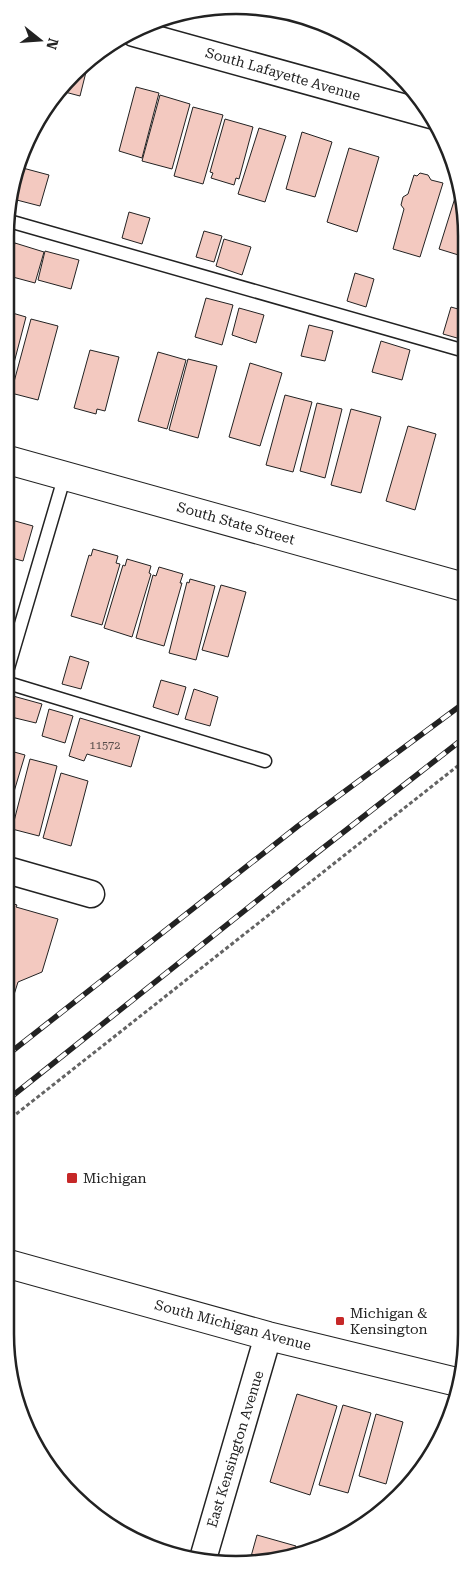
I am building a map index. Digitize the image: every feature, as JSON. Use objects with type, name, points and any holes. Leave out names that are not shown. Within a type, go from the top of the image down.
[{"type":"street","name":"South Lafayette Avenue","points":[[142,35],[420,112]]},
{"type":"street","name":"South State Street","points":[[14,462],[458,585]]},
{"type":"street","points":[[14,872],[91,894]]},
{"type":"street","name":"South Michigan Avenue","points":[[14,1265],[268,1336],[453,1381]]},
{"type":"street","name":"East Kensington Avenue","points":[[204,1554],[268,1336]]},
{"type":"lane","points":[[14,223],[458,349]]},
{"type":"lane","points":[[14,648],[65,475]]},
{"type":"lane","points":[[14,685],[265,761]]},
{"type":"path","points":[[14,1116],[458,766]]},
{"type":"building","points":[[86,72],[80,96],[66,92]]},
{"type":"building","points":[[136,87],[159,93],[142,158],[119,151]]},
{"type":"building","points":[[160,95],[190,104],[172,169],[142,161]]},
{"type":"building","points":[[193,107],[223,115],[203,184],[174,176]]},
{"type":"building","points":[[225,119],[253,127],[239,179],[236,178],[234,185],[211,178],[213,173],[210,172]]},
{"type":"building","points":[[259,128],[286,136],[265,202],[238,194]]},
{"type":"building","points":[[302,132],[332,142],[315,197],[286,189]]},
{"type":"building","points":[[349,148],[379,157],[357,232],[327,222]]},
{"type":"building","points":[[25,169],[49,175],[40,206],[17,200]]},
{"type":"building","points":[[420,173],[428,175],[431,180],[443,183],[420,257],[393,249],[404,209],[401,205],[403,197],[408,194],[414,175],[417,176]]},
{"type":"building","points":[[455,198],[458,221],[458,255],[439,249]]},
{"type":"building","points":[[129,212],[150,218],[142,244],[122,238]]},
{"type":"building","points":[[204,231],[222,236],[214,262],[196,257]]},
{"type":"building","points":[[224,239],[251,247],[242,275],[216,266]]},
{"type":"building","points":[[15,243],[44,252],[35,283],[14,277]]},
{"type":"building","points":[[45,251],[79,260],[71,289],[38,280]]},
{"type":"building","points":[[355,273],[374,279],[366,307],[347,301]]},
{"type":"building","points":[[206,298],[233,305],[222,345],[195,337]]},
{"type":"building","points":[[451,307],[458,309],[458,338],[443,334]]},
{"type":"building","points":[[239,308],[264,315],[256,343],[232,335]]},
{"type":"building","points":[[14,313],[26,317],[14,363]]},
{"type":"building","points":[[31,319],[58,326],[38,400],[14,394],[14,382]]},
{"type":"building","points":[[309,325],[333,331],[325,361],[301,356]]},
{"type":"building","points":[[381,341],[410,350],[402,380],[372,372]]},
{"type":"building","points":[[90,350],[119,357],[105,411],[97,409],[96,414],[74,408]]},
{"type":"building","points":[[158,352],[186,360],[167,429],[138,421]]},
{"type":"building","points":[[188,359],[217,366],[198,438],[169,430]]},
{"type":"building","points":[[250,363],[282,373],[260,446],[229,437]]},
{"type":"building","points":[[285,395],[312,402],[293,472],[266,465]]},
{"type":"building","points":[[317,403],[342,409],[325,478],[300,471]]},
{"type":"building","points":[[351,409],[381,417],[361,493],[331,485]]},
{"type":"building","points":[[408,426],[436,434],[415,510],[386,501]]},
{"type":"building","points":[[14,521],[33,526],[23,561],[14,559]]},
{"type":"building","points":[[93,549],[118,556],[116,563],[120,564],[102,625],[71,616],[89,555],[91,556]]},
{"type":"building","points":[[127,559],[151,566],[149,573],[151,574],[132,637],[104,628],[123,565],[125,566]]},
{"type":"building","points":[[159,567],[183,574],[164,646],[136,638],[153,575],[156,576]]},
{"type":"building","points":[[190,579],[215,586],[196,660],[169,653],[187,582],[189,583]]},
{"type":"building","points":[[221,585],[246,592],[228,657],[202,650]]},
{"type":"building","points":[[70,656],[89,662],[81,689],[62,684]]},
{"type":"building","points":[[161,680],[186,687],[178,715],[153,707]]},
{"type":"building","points":[[194,689],[218,697],[210,726],[185,719]]},
{"type":"building","points":[[14,696],[42,704],[36,723],[14,718]]},
{"type":"building","points":[[49,709],[73,716],[65,743],[42,736]]},
{"type":"building","points":[[80,718],[140,736],[131,767],[87,754],[84,761],[69,756]]},
{"type":"building","points":[[14,752],[25,755],[14,792]]},
{"type":"building","points":[[30,759],[57,766],[39,836],[14,830],[14,821]]},
{"type":"building","points":[[61,773],[88,781],[71,846],[43,838]]},
{"type":"building","points":[[14,904],[17,905],[16,907],[58,919],[42,972],[18,982],[14,995]]},
{"type":"building","points":[[297,1394],[337,1406],[310,1495],[270,1482]]},
{"type":"building","points":[[343,1405],[371,1413],[348,1493],[319,1485]]},
{"type":"building","points":[[376,1414],[403,1422],[386,1484],[359,1476]]},
{"type":"building","points":[[257,1535],[296,1546],[294,1549],[251,1556]]},
{"type":"railway","points":[[14,1050],[298,826],[458,707]]},
{"type":"railway","points":[[14,1095],[458,743]]},
{"type":"place","name":"Michigan","points":[[72,1178]]},
{"type":"place","name":"Michigan & Kensington","points":[[340,1321]]}]
